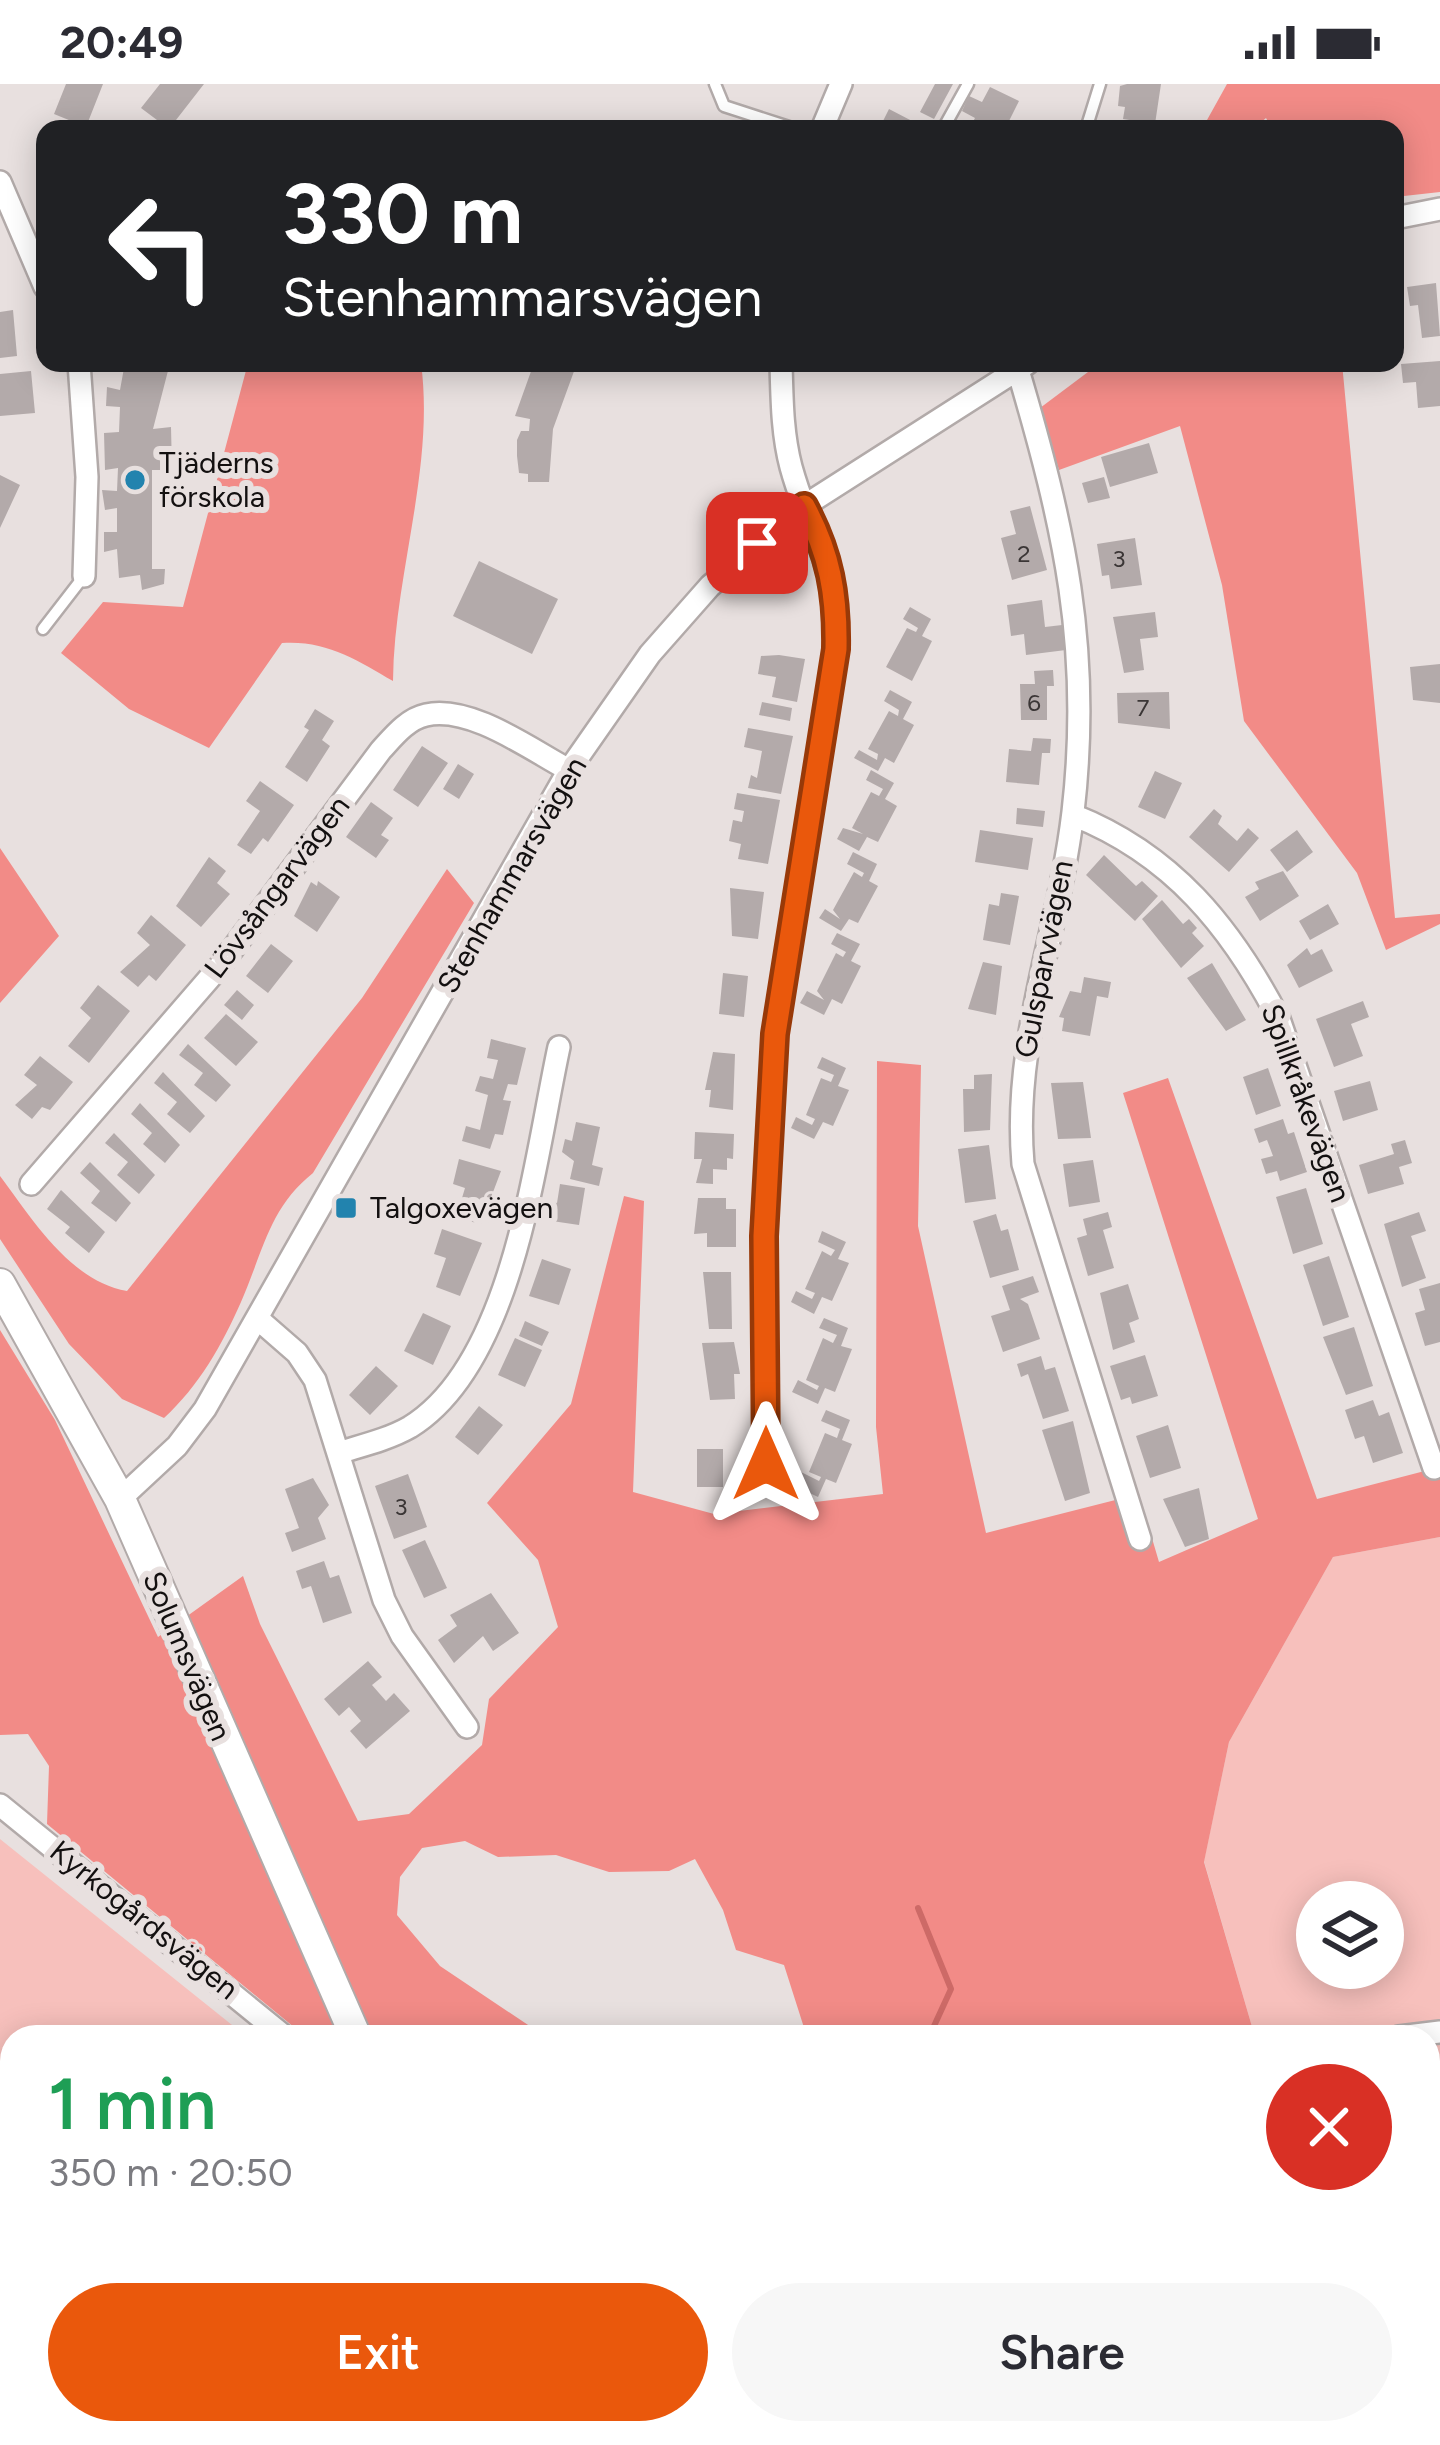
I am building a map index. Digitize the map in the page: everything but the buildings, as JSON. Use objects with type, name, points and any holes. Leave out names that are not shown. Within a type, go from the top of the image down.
[{"type":"main road","name":"Solumsvägen","points":[[0,1284],[120,1498],[351,2025]]},
{"type":"street","points":[[826,120],[841,84]]},
{"type":"street","points":[[0,182],[36,266]]},
{"type":"street","points":[[1404,216],[1440,209]]},
{"type":"street","points":[[80,372],[87,477],[84,576]]},
{"type":"street","points":[[766,1464],[764,1236],[775,1034],[836,628],[832,570],[790,464],[782,372]]},
{"type":"street","name":"Stenhammarsvägen","points":[[120,1498],[177,1446],[205,1409],[569,770],[616,697],[674,625],[741,557],[804,506],[1015,372]]},
{"type":"street","name":"Gulsparvvägen","points":[[1024,372],[1066,544],[1078,626],[1080,718],[1073,815],[1023,1052],[1018,1109],[1023,1164],[1140,1539]]},
{"type":"street","name":"Lövsångarvägen","points":[[32,1184],[173,1024],[381,750],[408,723],[423,715],[460,718],[569,770]]},
{"type":"street","name":"Spillkråkevägen","points":[[1073,815],[1115,832],[1153,856],[1186,885],[1248,959],[1280,1019],[1434,1468]]},
{"type":"street","points":[[341,1452],[411,1426],[457,1383],[474,1356],[518,1235],[559,1047]]},
{"type":"street","points":[[258,1318],[297,1353],[315,1380],[384,1600],[402,1636],[466,1727]]},
{"type":"street","name":"Kyrkogårdsvägen","points":[[0,1805],[270,2025]]},
{"type":"lane","points":[[715,84],[724,106],[767,120]]},
{"type":"lane","points":[[948,120],[968,84]]},
{"type":"lane","points":[[1089,120],[1100,84]]},
{"type":"lane","points":[[44,628],[84,576]]},
{"type":"shaded area","points":[[1227,84],[1440,84],[1440,192],[1404,196],[1404,120],[1207,120]]},
{"type":"shaded area","points":[[246,372],[422,372],[423,442],[393,681],[327,648],[282,643],[209,748],[129,709],[61,653],[103,602],[183,607]]},
{"type":"shaded area","points":[[1088,372],[1343,372],[1395,918],[1440,914],[1440,924],[1386,950],[1357,873],[1244,721],[1222,585],[1180,426],[1059,470],[1040,408]]},
{"type":"shaded area","points":[[0,848],[59,936],[0,1003]]},
{"type":"shaded area","points":[[447,869],[474,903],[313,1173],[277,1216],[234,1318],[208,1364],[164,1418],[122,1399],[69,1344],[0,1239],[0,1176],[70,1262],[107,1285],[127,1291],[362,998]]},
{"type":"shaded area","points":[[877,1061],[921,1065],[918,1226],[986,1533],[1139,1494],[1159,1562],[1258,1519],[1123,1093],[1168,1078],[1317,1499],[1440,1467],[1440,1537],[1333,1557],[1229,1742],[1204,1862],[1252,2025],[803,2025],[784,1965],[736,1950],[723,1910],[695,1859],[669,1871],[609,1872],[556,1855],[498,1857],[465,1841],[422,1848],[400,1877],[397,1915],[440,1966],[528,2025],[291,2025],[47,1824],[49,1766],[28,1734],[0,1735],[0,1330],[55,1420],[158,1637],[243,1576],[260,1624],[358,1821],[409,1814],[482,1745],[489,1699],[558,1627],[538,1560],[487,1503],[571,1404],[624,1196],[644,1201],[633,1492],[714,1514],[883,1494],[876,1427]]},
{"type":"shaded area","points":[[1440,1537],[1440,2025],[1252,2025],[1204,1861],[1229,1742],[1333,1557]]},
{"type":"shaded area","points":[[0,1839],[232,2025],[0,2025]]},
{"type":"waterway","points":[[918,1908],[951,1989],[934,2025]]},
{"type":"place","name":"Tjäderns förskola","points":[[135,480]]},
{"type":"place","name":"Talgoxevägen","points":[[346,1208]]},
{"type":"route","points":[[757,543],[804,506],[832,570],[837,608],[836,649],[775,1034],[764,1236],[766,1464]]}]
